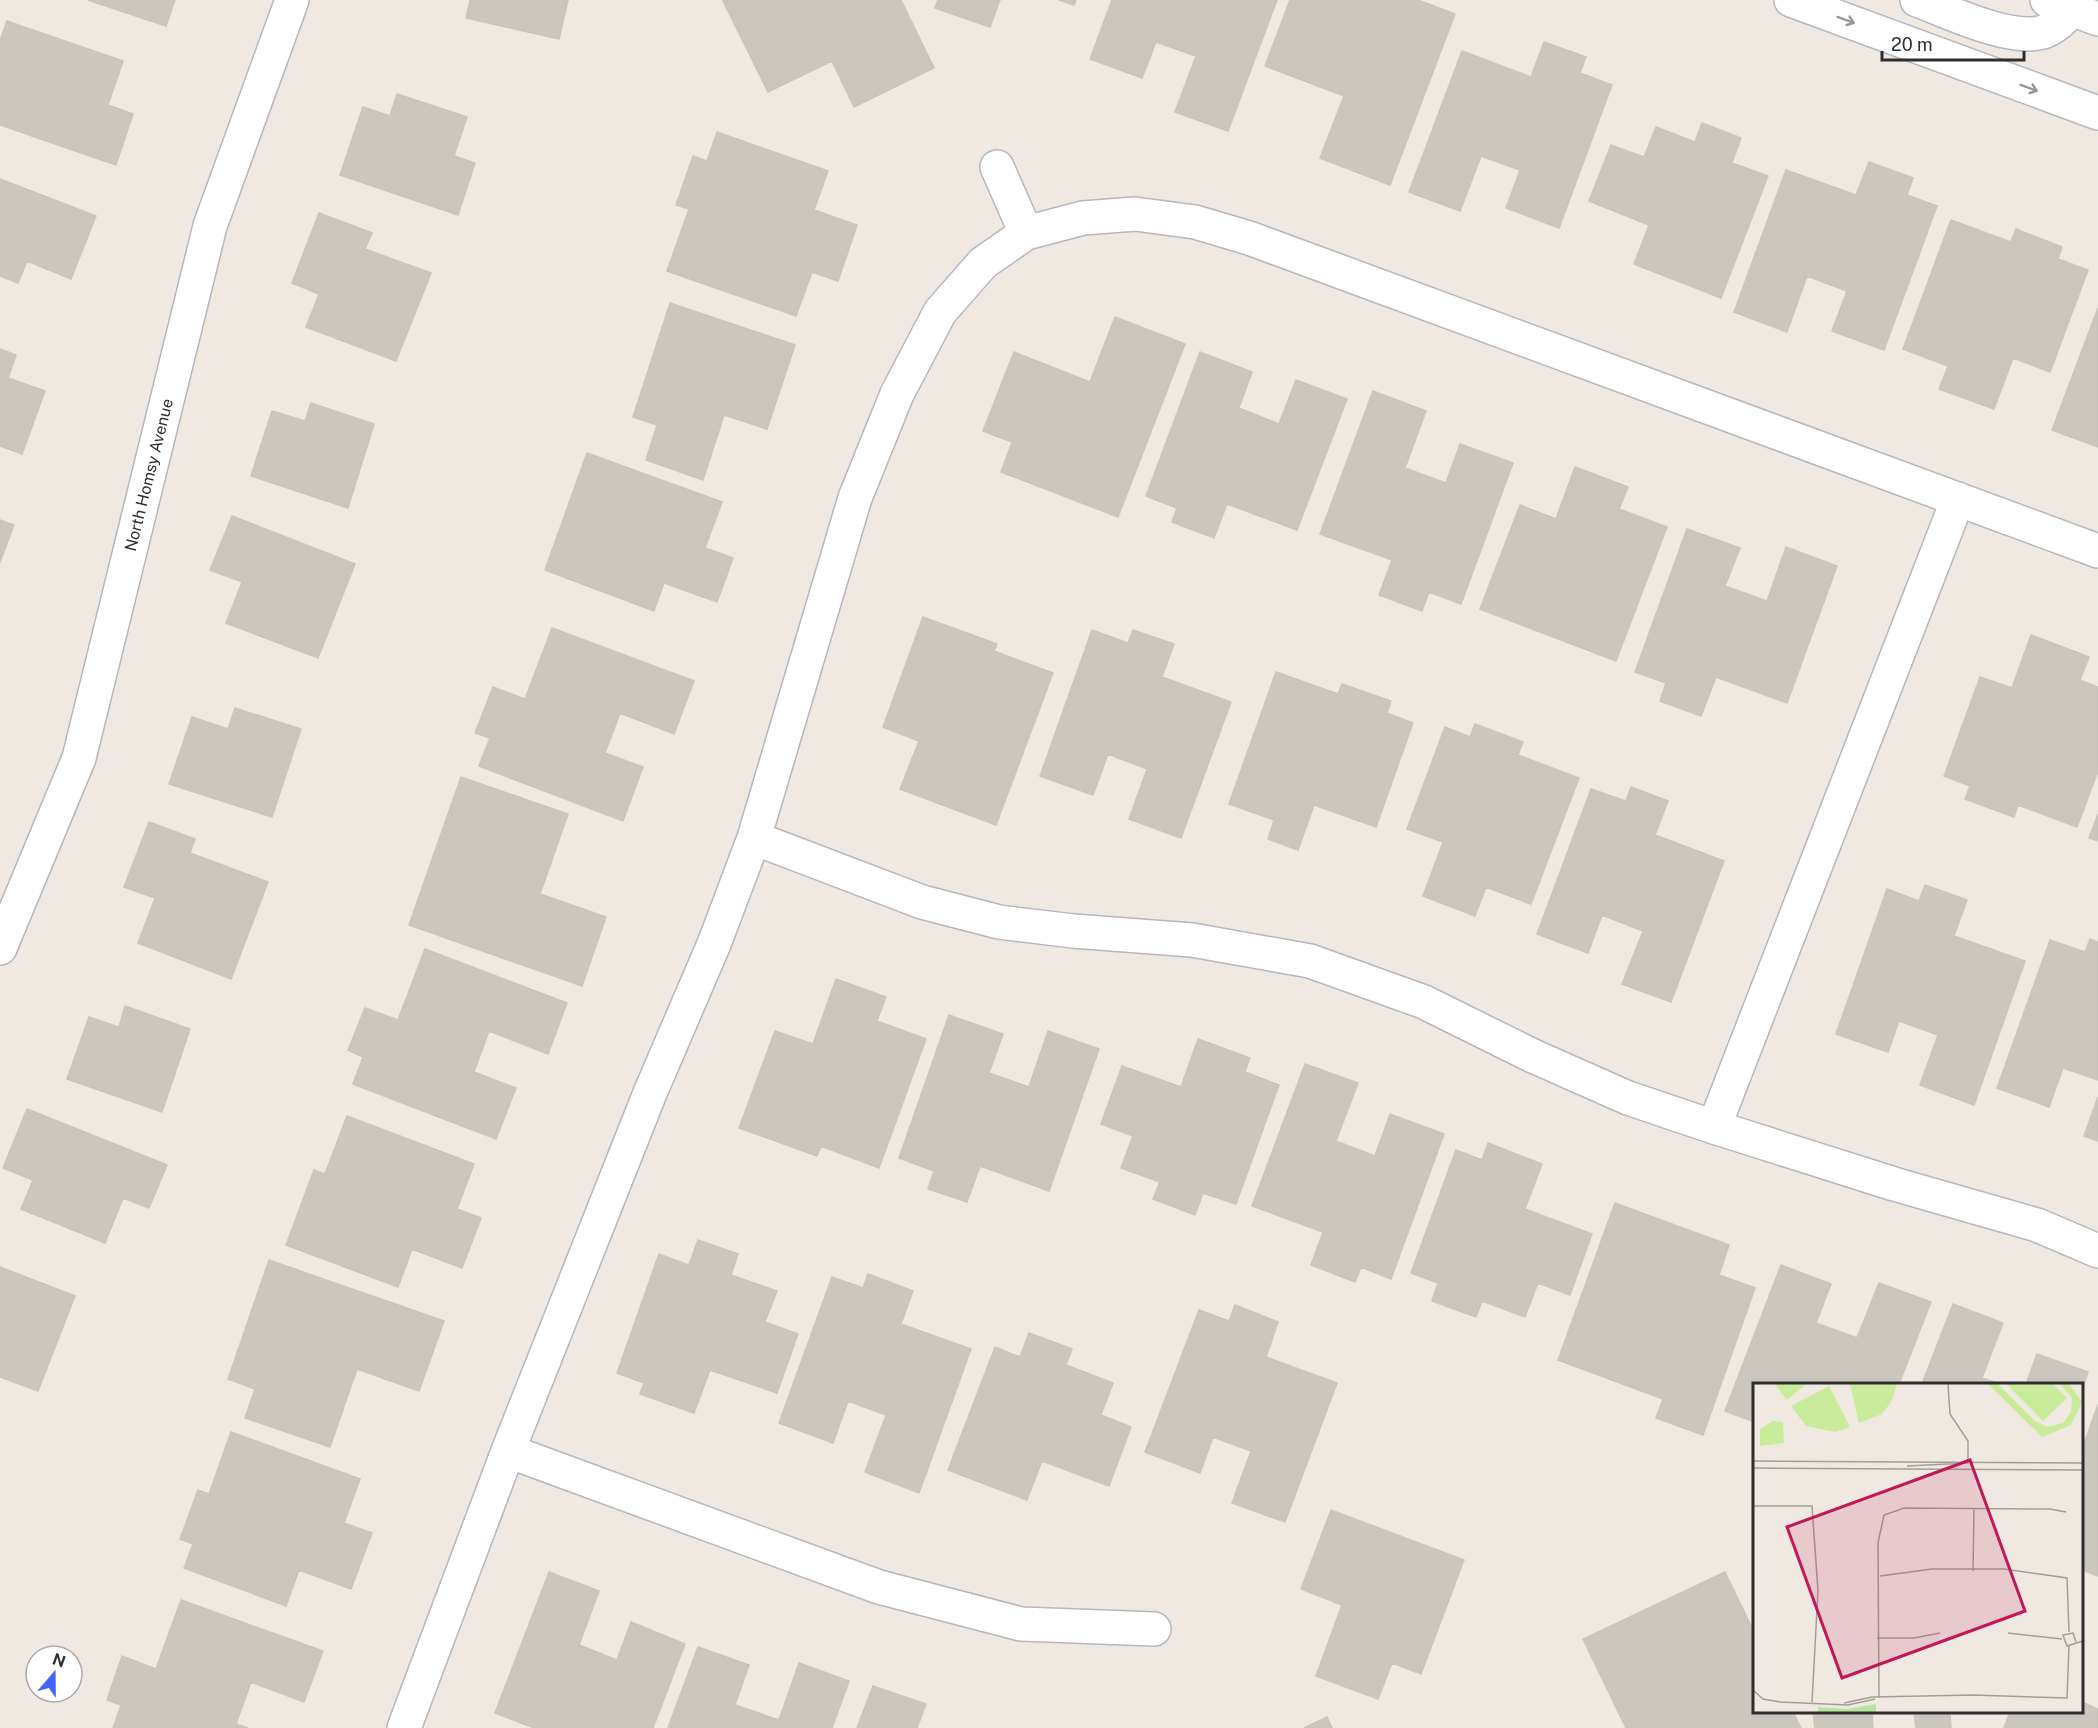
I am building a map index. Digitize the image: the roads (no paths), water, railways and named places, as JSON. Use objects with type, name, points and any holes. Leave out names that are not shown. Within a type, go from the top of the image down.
[{"type":"street","name":"North Homsy Avenue","points":[[0,948],[79,758],[210,226],[292,0]]},
{"type":"street","points":[[1791,0],[2098,113]]},
{"type":"street","points":[[1917,0],[2007,32],[2026,35],[2044,32],[2061,22],[2072,9]]},
{"type":"street","points":[[997,167],[1026,233]]},
{"type":"street","points":[[404,1728],[508,1451],[650,1093],[736,890],[754,838],[855,498],[897,394],[940,312],[983,264],[1026,233],[1083,218],[1135,214],[1195,222],[1261,242],[2098,551]]},
{"type":"street","points":[[1714,1127],[1958,499]]},
{"type":"street","points":[[754,838],[922,902],[999,922],[1073,931],[1192,940],[1310,961],[1424,1002],[1533,1056],[1628,1098],[1894,1184],[2037,1225],[2098,1251]]},
{"type":"street","points":[[508,1451],[879,1587],[1021,1624],[1154,1629]]}]
